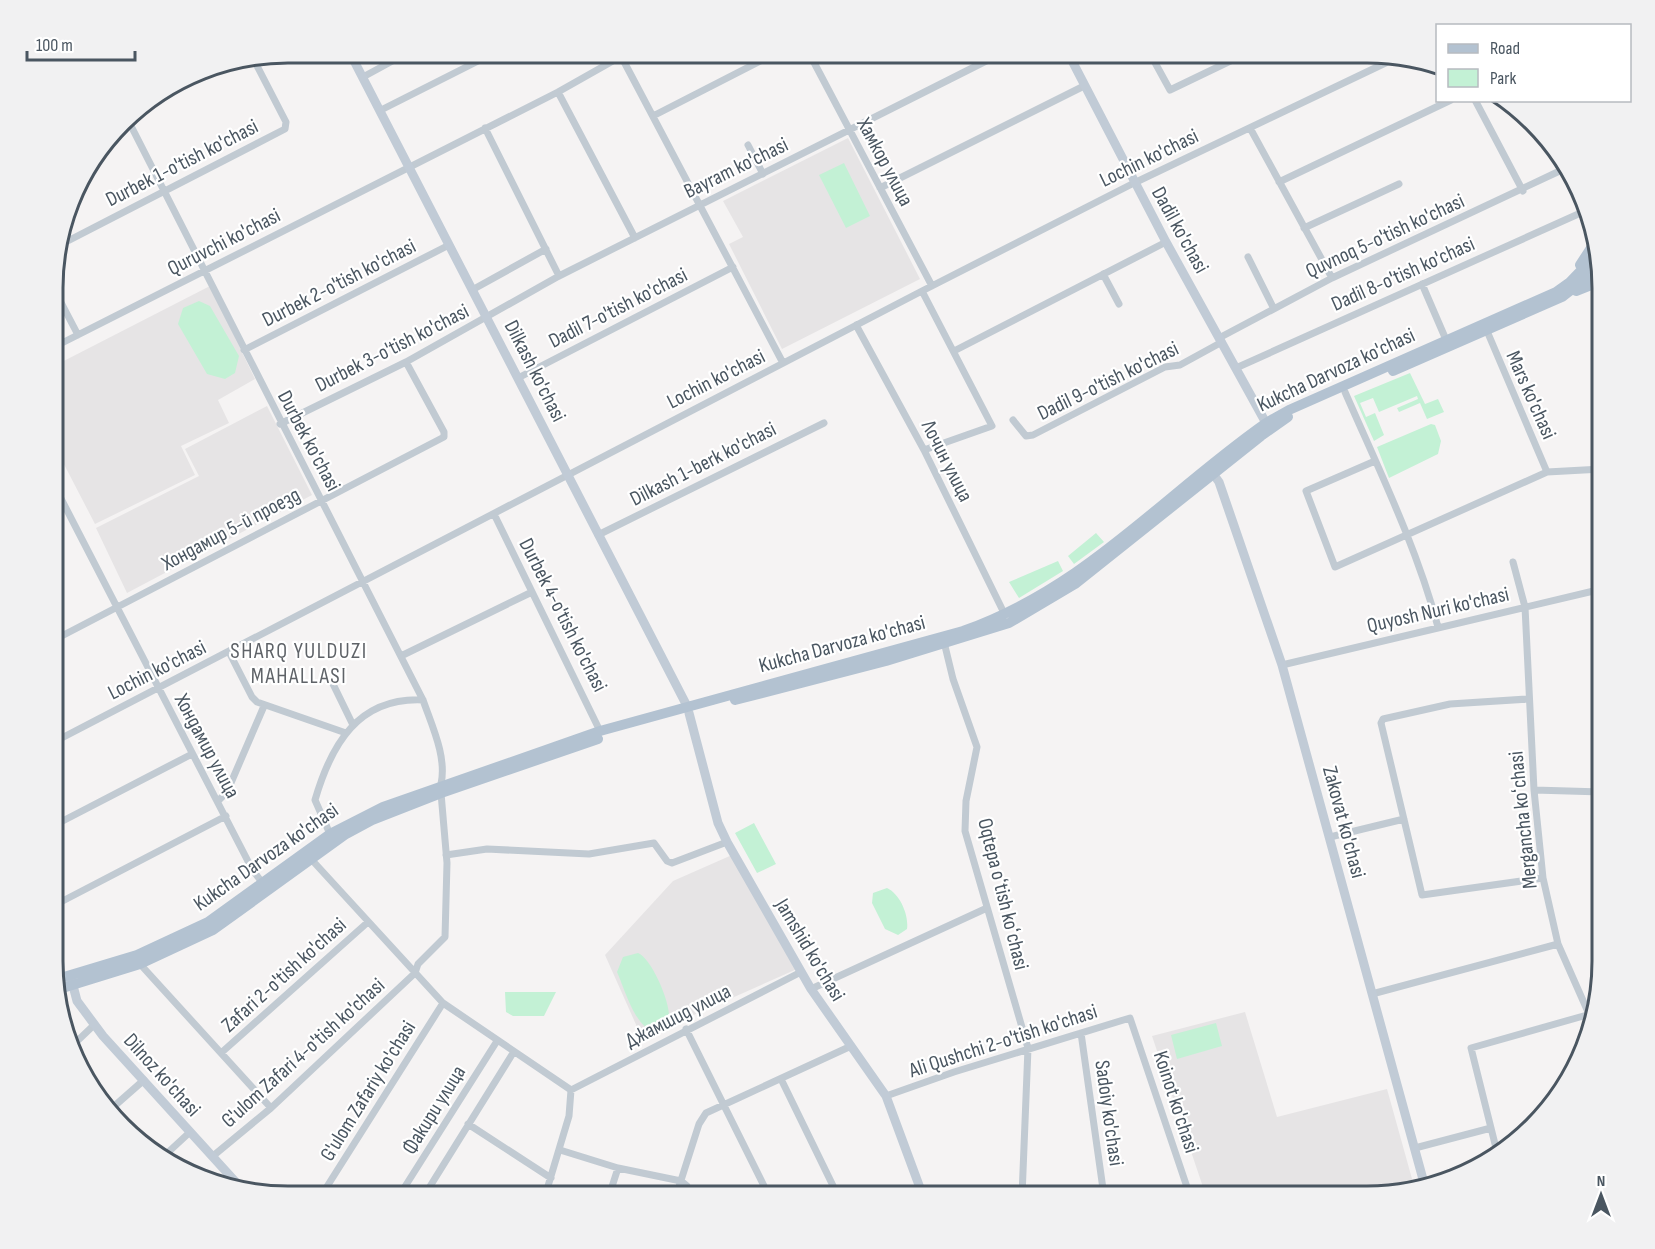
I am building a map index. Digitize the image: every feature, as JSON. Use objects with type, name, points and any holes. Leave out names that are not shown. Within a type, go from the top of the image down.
[{"type":"main road","points":[[1570,282],[1589,251]]},
{"type":"main road","name":"Kukcha Darvoza ko'chasi","points":[[1486,327],[1556,292],[1570,282],[1590,261]]},
{"type":"main road","name":"Kukcha Darvoza ko'chasi","points":[[64,981],[72,981],[140,964],[213,930],[330,834],[369,812],[601,734],[944,640],[1007,619],[1071,578],[1268,426],[1343,389],[1447,343],[1562,297],[1592,274]]},
{"type":"main road","points":[[1562,297],[1592,285]]},
{"type":"main road","name":"Kukcha Darvoza ko'chasi","points":[[64,985],[190,932],[266,888],[365,823],[441,789]]},
{"type":"street","name":"Dilkash ko'chasi","points":[[356,63],[688,709]]},
{"type":"street","points":[[363,76],[387,63]]},
{"type":"street","points":[[381,111],[475,63]]},
{"type":"street","name":"Quruvchi ko'chasi","points":[[63,342],[558,92],[608,63]]},
{"type":"street","points":[[628,63],[653,116],[783,363]]},
{"type":"street","points":[[653,116],[756,63]]},
{"type":"street","name":"Хамкор улица","points":[[814,63],[932,286]]},
{"type":"street","name":"Bayram ko'chasi","points":[[487,318],[559,276],[982,63]]},
{"type":"street","name":"Dadil ko'chasi","points":[[1073,63],[1134,183],[1268,426]]},
{"type":"street","points":[[1155,63],[1170,90],[1226,63]]},
{"type":"street","name":"Lochin ko'chasi","points":[[63,737],[922,291],[1134,183],[1382,63]]},
{"type":"street","name":"Durbek 1-o'tish ko'chasi","points":[[68,241],[287,126],[257,65]]},
{"type":"street","points":[[880,188],[1084,86]]},
{"type":"street","points":[[558,92],[635,238]]},
{"type":"street","points":[[1279,182],[1447,102]]},
{"type":"street","points":[[1476,102],[1523,191]]},
{"type":"street","name":"Durbek ko'chasi","points":[[131,127],[280,423],[423,700],[437,739],[443,774],[441,789],[446,855]]},
{"type":"street","points":[[1250,128],[1332,278]]},
{"type":"street","points":[[485,129],[559,276]]},
{"type":"street","points":[[748,145],[764,174]]},
{"type":"street","name":"Quvnoq 5-o'tish ko'chasi","points":[[1220,340],[1274,307],[1332,278],[1523,191],[1560,171]]},
{"type":"street","points":[[1304,228],[1399,184]]},
{"type":"street","name":"Dadil 8-o'tish ko'chasi","points":[[1236,368],[1579,213]]},
{"type":"street","points":[[954,351],[1166,242]]},
{"type":"street","name":"Durbek 2-o'tish ko'chasi","points":[[244,350],[449,244]]},
{"type":"street","points":[[472,290],[546,249]]},
{"type":"street","points":[[1248,257],[1274,307]]},
{"type":"street","name":"Dadil 7-o'tish ko'chasi","points":[[518,378],[733,267]]},
{"type":"street","points":[[1103,274],[1119,304]]},
{"type":"street","points":[[1422,284],[1447,343]]},
{"type":"street","points":[[922,291],[992,426],[924,450]]},
{"type":"street","points":[[63,306],[78,335]]},
{"type":"street","name":"Durbek 3-o'tish ko'chasi","points":[[280,423],[406,362],[487,318]]},
{"type":"street","name":"Лочин улица","points":[[856,326],[924,450],[1007,619]]},
{"type":"street","name":"Mars ko'chasi","points":[[1486,327],[1547,472]]},
{"type":"street","name":"Dadil 9-o'tish ko'chasi","points":[[1013,420],[1026,436],[1033,435],[1165,367],[1180,365],[1220,340]]},
{"type":"street","name":"Хондамир 5-й проезд","points":[[63,635],[444,437],[444,432],[406,362]]},
{"type":"street","points":[[1343,389],[1408,535],[1427,585],[1438,627]]},
{"type":"street","name":"Dilkash 1-berk ko'chasi","points":[[598,536],[824,423]]},
{"type":"street","name":"Mars ko'chasi","points":[[1375,461],[1306,491],[1335,567],[1547,472],[1592,470]]},
{"type":"street","name":"Zakovat ko'chasi","points":[[1211,472],[1219,482],[1282,665],[1423,1179]]},
{"type":"street","name":"Хондамир улица","points":[[63,502],[192,754],[266,888]]},
{"type":"street","name":"Durbek 4-o'tish ko'chasi","points":[[494,514],[601,734]]},
{"type":"street","name":"Mergancha koʻchasi","points":[[1514,562],[1525,607],[1534,790],[1543,878],[1558,944],[1586,1011]]},
{"type":"street","points":[[401,656],[532,592]]},
{"type":"street","name":"Quyosh Nuri ko'chasi","points":[[1282,665],[1592,592]]},
{"type":"street","name":"Oqtepa oʻtish koʻchasi","points":[[944,640],[953,679],[977,747],[966,801],[965,831],[1028,1048],[1022,1186]]},
{"type":"street","points":[[229,652],[252,697],[264,706],[346,733]]},
{"type":"street","points":[[333,684],[352,723]]},
{"type":"street","points":[[1528,699],[1450,704],[1383,720],[1381,723],[1420,891],[1424,896],[1543,878]]},
{"type":"street","points":[[330,834],[315,800],[334,753],[352,723],[388,703],[423,700]]},
{"type":"street","points":[[218,801],[227,792],[264,706]]},
{"type":"street","name":"Jamshid ko'chasi","points":[[688,709],[717,823],[811,989],[849,1047],[886,1096],[919,1186]]},
{"type":"street","points":[[63,821],[192,754]]},
{"type":"street","points":[[1534,790],[1592,792]]},
{"type":"street","points":[[63,901],[226,816]]},
{"type":"street","points":[[1330,837],[1404,819]]},
{"type":"street","points":[[446,855],[487,849],[589,854],[654,843],[667,861],[672,863],[727,842]]},
{"type":"street","name":"G'ulom Zafari 4-o'tish ko'chasi","points":[[213,1156],[271,1108],[416,973],[418,964],[443,942],[447,933],[446,855]]},
{"type":"street","points":[[311,859],[443,1003],[513,1053],[571,1090],[569,1116],[548,1186]]},
{"type":"street","points":[[811,989],[987,908]]},
{"type":"street","name":"Zafari 2-o'tish ko'chasi","points":[[221,1053],[368,922]]},
{"type":"street","points":[[1372,994],[1558,944]]},
{"type":"street","points":[[140,964],[271,1108]]},
{"type":"street","name":"Джамшид улица","points":[[571,1090],[801,972]]},
{"type":"street","name":"Dilnoz ko'chasi","points":[[72,981],[77,1001],[94,1025],[233,1179]]},
{"type":"street","name":"G'ulom Zafariy ko'chasi","points":[[327,1186],[443,1003]]},
{"type":"street","name":"Ali Qushchi 2-o'tish ko'chasi","points":[[886,1096],[1028,1048],[1130,1018]]},
{"type":"street","name":"Koinot ko'chasi","points":[[1130,1018],[1187,1186]]},
{"type":"street","points":[[1495,1146],[1471,1047],[1584,1019]]},
{"type":"street","points":[[78,1041],[94,1025]]},
{"type":"street","points":[[686,1029],[764,1186]]},
{"type":"street","name":"Sadoiy ko'chasi","points":[[1081,1033],[1103,1186]]},
{"type":"street","name":"Факири улица","points":[[405,1186],[497,1041]]},
{"type":"street","points":[[679,1186],[702,1117],[849,1047]]},
{"type":"street","name":"Факири улица","points":[[431,1186],[513,1053]]},
{"type":"street","points":[[781,1079],[833,1186]]},
{"type":"street","points":[[116,1106],[144,1080]]},
{"type":"street","points":[[468,1124],[551,1178]]},
{"type":"street","points":[[1415,1148],[1491,1128]]},
{"type":"street","points":[[169,1152],[190,1132]]},
{"type":"street","points":[[560,1150],[618,1168],[681,1181],[687,1186]]},
{"type":"street","points":[[612,1186],[618,1168]]},
{"type":"shaded area","points":[[848,138],[920,279],[782,349],[729,244],[743,237],[723,201]]},
{"type":"shaded area","points":[[210,286],[255,379],[218,400],[229,423],[181,446],[195,475],[95,524],[63,462],[63,361]]},
{"type":"shaded area","points":[[267,406],[312,495],[127,593],[96,528],[199,476],[185,449]]},
{"type":"shaded area","points":[[732,855],[797,969],[642,1038],[605,955],[673,881]]},
{"type":"shaded area","points":[[1245,1012],[1277,1117],[1387,1089],[1413,1182],[1382,1186],[1203,1186],[1152,1036]]},
{"type":"green space","points":[[844,163],[870,216],[846,228],[819,175]]},
{"type":"green space","points":[[199,301],[210,306],[239,356],[235,373],[225,379],[207,374],[178,324],[183,308]]},
{"type":"green space","points":[[1410,373],[1425,404],[1438,399],[1444,412],[1427,419],[1420,403],[1399,412],[1397,408],[1418,399],[1417,396],[1379,412],[1373,398],[1360,403],[1366,417],[1375,413],[1384,435],[1374,441],[1354,396]]},
{"type":"green space","points":[[1431,424],[1435,425],[1441,441],[1438,454],[1389,478],[1377,447]]},
{"type":"green space","points":[[1096,533],[1104,542],[1074,564],[1068,556]]},
{"type":"green space","points":[[1058,561],[1063,571],[1019,598],[1009,582]]},
{"type":"green space","points":[[754,823],[776,864],[757,873],[735,833]]},
{"type":"green space","points":[[887,888],[900,900],[907,918],[907,929],[898,935],[885,929],[872,903],[873,893]]},
{"type":"green space","points":[[638,953],[650,964],[665,997],[668,1025],[658,1031],[650,1030],[635,1014],[617,972],[623,957]]},
{"type":"green space","points":[[505,992],[556,992],[544,1016],[513,1016],[506,1012]]},
{"type":"green space","points":[[1216,1023],[1222,1046],[1177,1059],[1171,1035]]},
{"type":"district","name":"SHARQ YULDUZI MAHALLASI","points":[[299,664]]}]
